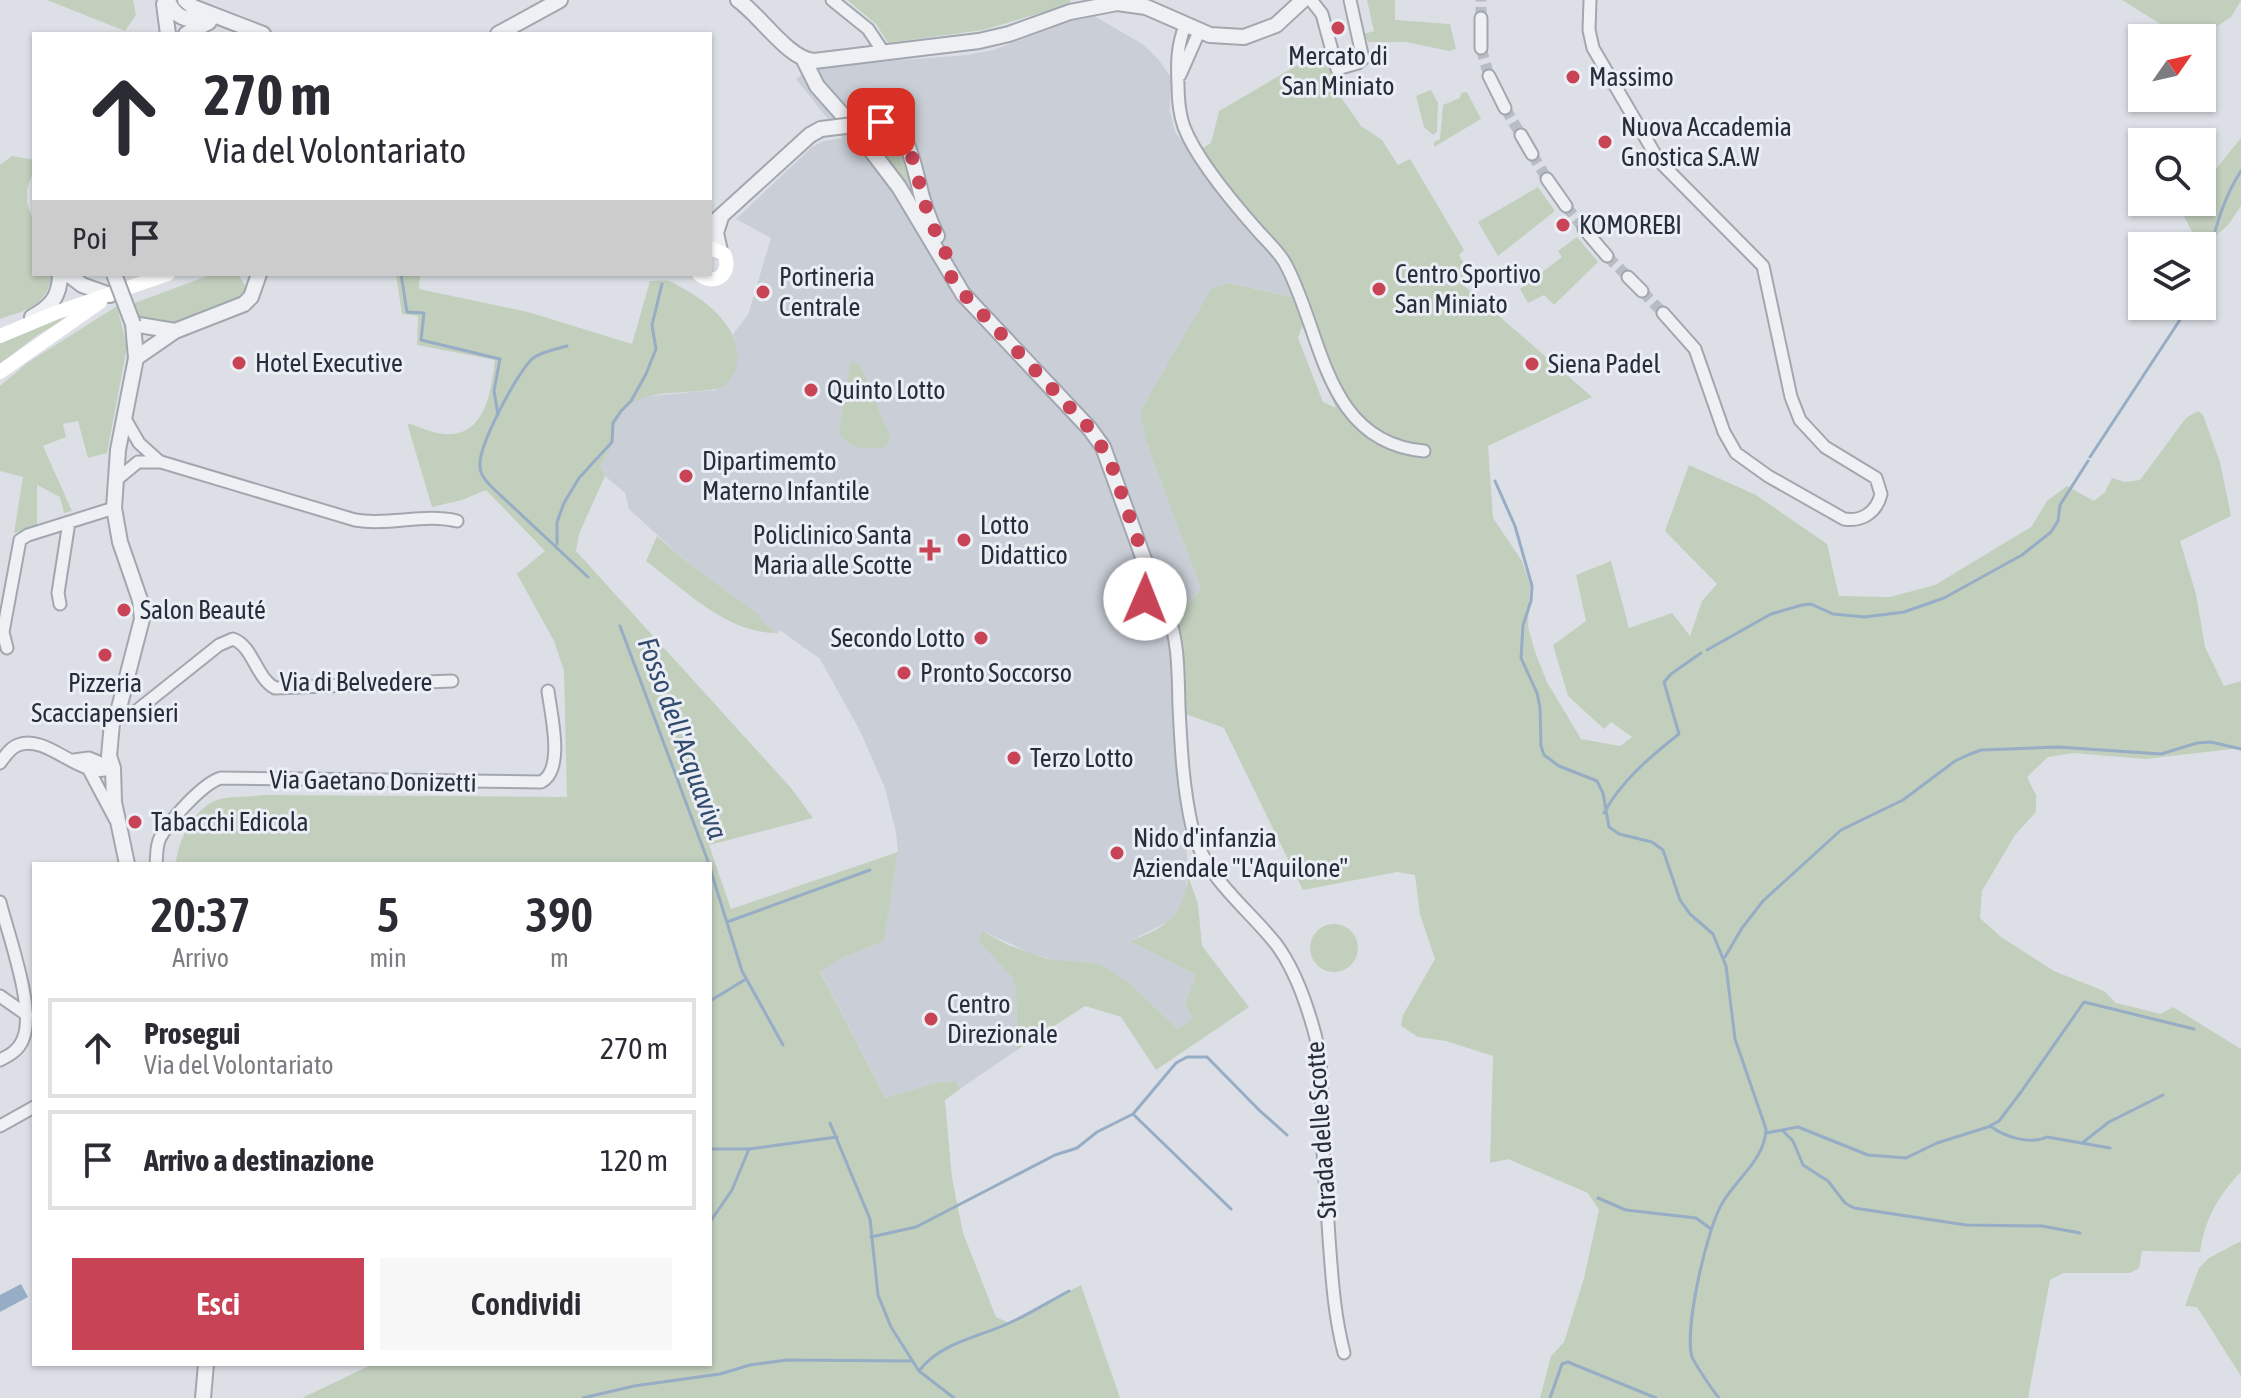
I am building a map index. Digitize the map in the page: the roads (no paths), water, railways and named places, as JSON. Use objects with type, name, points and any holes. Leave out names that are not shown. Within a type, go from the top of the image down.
[{"type":"main road","points":[[702,276],[709,280],[724,275],[727,261],[715,250]]},
{"type":"main road","points":[[5,333],[162,276]]},
{"type":"main road","points":[[0,372],[110,295]]},
{"type":"street","points":[[502,32],[560,0]]},
{"type":"street","points":[[738,0],[804,60],[817,86],[841,113],[824,81],[823,61]]},
{"type":"street","points":[[832,0],[868,29],[884,53]]},
{"type":"street","points":[[804,60],[823,61],[997,38],[1070,12],[1110,4],[1146,7],[1192,29],[1227,37],[1255,34],[1280,23],[1303,0]]},
{"type":"street","points":[[1311,0],[1320,10],[1337,69],[1358,63],[1363,57],[1350,0]]},
{"type":"street","points":[[1590,0],[1589,30],[1593,48],[1659,161],[1763,266],[1791,397],[1800,420],[1825,447],[1876,478],[1881,490],[1877,506],[1856,520],[1844,519],[1740,457],[1724,432],[1695,349],[1663,313]]},
{"type":"street","points":[[170,3],[182,8],[189,4],[214,20]]},
{"type":"street","points":[[170,3],[184,19],[214,20],[256,32]]},
{"type":"street","points":[[170,3],[172,32]]},
{"type":"street","points":[[1481,18],[1481,48]]},
{"type":"street","points":[[190,32],[214,20]]},
{"type":"street","points":[[1192,29],[1177,54],[1179,107],[1188,136],[1284,263],[1339,398],[1372,433],[1396,445],[1424,451]]},
{"type":"street","points":[[1489,76],[1505,108]]},
{"type":"street","points":[[715,250],[716,222],[810,135],[821,129],[857,122],[878,122],[895,129],[907,142],[930,223],[947,256],[949,273]]},
{"type":"street","points":[[1521,135],[1532,154]]},
{"type":"street","name":"Strada delle Scotte","points":[[861,137],[906,199],[970,303],[1090,429],[1103,447],[1154,587],[1166,589],[1171,595],[1167,611],[1175,639],[1182,761],[1197,843],[1203,859],[1220,884],[1284,956],[1305,1001],[1318,1045],[1322,1069],[1332,1295],[1344,1353]]},
{"type":"street","points":[[1547,179],[1566,206]]},
{"type":"street","points":[[906,199],[913,199],[918,182]]},
{"type":"street","points":[[1584,229],[1607,256]]},
{"type":"street","points":[[5,333],[50,306],[60,276]]},
{"type":"street","points":[[71,276],[82,285],[110,295]]},
{"type":"street","points":[[113,768],[109,756],[112,723],[118,712],[142,616],[138,591],[117,531],[114,508],[118,450],[136,358],[133,324],[115,276]]},
{"type":"street","points":[[249,276],[252,292]]},
{"type":"street","points":[[136,358],[175,331],[244,304],[258,276]]},
{"type":"street","points":[[1628,277],[1642,291]]},
{"type":"street","points":[[133,324],[175,331]]},
{"type":"street","points":[[124,417],[139,443],[161,462]]},
{"type":"street","points":[[118,450],[139,443]]},
{"type":"street","points":[[118,450],[138,462],[161,462],[355,520],[378,524],[435,519],[457,521]]},
{"type":"street","points":[[115,481],[138,462]]},
{"type":"street","points":[[7,648],[3,632],[19,542],[28,535],[114,508]]},
{"type":"street","points":[[60,604],[58,593],[69,522]]},
{"type":"street","name":"Via di Belvedere","points":[[118,712],[130,716],[219,645],[233,639],[241,643],[267,682],[275,688],[452,681]]},
{"type":"street","name":"Via Gaetano Donizetti","points":[[156,862],[163,833],[207,785],[221,778],[527,784],[545,781],[551,775],[555,761],[548,691]]},
{"type":"street","points":[[118,712],[120,732],[113,768],[114,802],[127,862]]},
{"type":"street","points":[[89,764],[109,740]]},
{"type":"street","points":[[0,763],[13,747],[26,743],[89,764],[103,772],[113,768]]},
{"type":"street","points":[[89,764],[109,810],[118,822]]},
{"type":"street","points":[[0,902],[27,1015],[21,1044],[0,1060]]},
{"type":"street","points":[[0,996],[27,1015]]},
{"type":"street","points":[[0,1126],[32,1108]]},
{"type":"street","points":[[203,1398],[206,1366]]},
{"type":"water","points":[[21,1284],[28,1297],[0,1312],[0,1295]]},
{"type":"waterway","points":[[2215,232],[2241,171]]},
{"type":"waterway","points":[[401,276],[407,312],[424,313],[421,340],[500,359],[494,391],[498,415]]},
{"type":"waterway","points":[[557,544],[557,522],[564,503],[579,478],[612,442],[613,423],[631,401],[646,374],[656,349],[652,325],[662,284]]},
{"type":"waterway","points":[[2090,457],[2180,320]]},
{"type":"waterway","name":"Fosso dell'Acquaviva","points":[[567,346],[539,354],[525,367],[508,394],[485,443],[480,470],[491,487],[588,577]]},
{"type":"waterway","points":[[1707,650],[1771,614],[1802,605],[1811,604],[1833,614],[1865,617],[1904,612],[1944,598],[2022,555],[2051,532],[2058,521],[2060,505],[2088,461]]},
{"type":"waterway","points":[[1495,481],[1515,526],[1532,586],[1523,625],[1521,658],[1537,693],[1544,755],[1559,766],[1597,781],[1603,793],[1609,827],[1619,834],[1652,842],[1663,850],[1680,900],[1690,914],[1713,934],[1726,966],[1735,1039],[1766,1129],[1756,1159],[1729,1193],[1717,1215],[1694,1302],[1690,1343],[1692,1357],[1719,1398]]},
{"type":"waterway","name":"Fosso dell'Acquaviva","points":[[620,626],[708,862]]},
{"type":"waterway","points":[[1604,813],[1628,780],[1679,734],[1664,682],[1701,653]]},
{"type":"waterway","points":[[1725,957],[1763,901],[1841,830],[1903,800],[1955,761],[1968,755],[1981,750],[2058,747],[2161,754],[2211,742],[2241,749]]},
{"type":"waterway","points":[[727,922],[870,870]]},
{"type":"waterway","name":"Fosso dell'Acquaviva","points":[[712,874],[742,971],[783,1045]]},
{"type":"waterway","points":[[712,1000],[746,979]]},
{"type":"waterway","points":[[1766,1133],[1798,1127],[1868,1155],[1906,1158],[1937,1143],[1999,1121],[2084,1002],[2194,1029]]},
{"type":"waterway","points":[[871,1237],[916,1227],[1055,1155],[1077,1148],[1097,1132],[1133,1114],[1176,1063],[1187,1057],[1207,1057],[1287,1135]]},
{"type":"waterway","points":[[2082,1143],[2109,1122],[2163,1095]]},
{"type":"waterway","points":[[1134,1115],[1231,1209]]},
{"type":"waterway","name":"Fosso dell'Acquaviva","points":[[830,1123],[870,1219],[878,1295],[891,1327],[919,1371],[954,1398]]},
{"type":"waterway","points":[[1990,1126],[2018,1139],[2047,1137],[2110,1148]]},
{"type":"waterway","points":[[1783,1131],[1793,1141],[1803,1165],[1828,1181],[1845,1203],[1854,1208],[1966,1225],[2042,1226],[2080,1233]]},
{"type":"waterway","points":[[712,1149],[749,1149],[837,1137]]},
{"type":"waterway","points":[[712,1219],[732,1190],[749,1149]]},
{"type":"waterway","points":[[1598,1198],[1626,1210],[1696,1218],[1711,1229]]},
{"type":"waterway","points":[[919,1371],[937,1354],[959,1342],[1015,1320],[1069,1291]]},
{"type":"waterway","points":[[583,1398],[634,1386],[720,1374],[750,1365],[787,1360],[911,1361]]},
{"type":"waterway","points":[[1550,1398],[1562,1364],[1568,1362],[1656,1398]]},
{"type":"tunnel","points":[[1481,0],[1481,18]]},
{"type":"tunnel","points":[[1481,48],[1489,76]]},
{"type":"tunnel","points":[[1505,108],[1521,135]]},
{"type":"tunnel","points":[[1532,154],[1547,179]]},
{"type":"tunnel","points":[[1566,206],[1584,229]]},
{"type":"tunnel","points":[[1607,256],[1628,277]]},
{"type":"tunnel","points":[[1642,291],[1663,313]]},
{"type":"place","name":"Mercato di San Miniato","points":[[1338,28]]},
{"type":"place","name":"Massimo","points":[[1573,77]]},
{"type":"place","name":"Nuova Accademia Gnostica S.A.W","points":[[1605,142]]},
{"type":"place","name":"KOMOREBI","points":[[1563,225]]},
{"type":"place","name":"Centro Sportivo San Miniato","points":[[1379,289]]},
{"type":"place","name":"Portineria Centrale","points":[[763,292]]},
{"type":"place","name":"Hotel Executive","points":[[239,363]]},
{"type":"place","name":"Siena Padel","points":[[1532,364]]},
{"type":"place","name":"Quinto Lotto","points":[[811,390]]},
{"type":"place","name":"Dipartimemto Materno Infantile","points":[[686,476]]},
{"type":"place","name":"Lotto Didattico","points":[[964,540]]},
{"type":"place","name":"Policlinico Santa Maria alle Scotte","points":[[930,550]]},
{"type":"place","name":"Salon Beauté","points":[[124,610]]},
{"type":"place","name":"Secondo Lotto","points":[[981,638]]},
{"type":"place","name":"Pizzeria Scacciapensieri","points":[[105,655]]},
{"type":"place","name":"Pronto Soccorso","points":[[904,673]]},
{"type":"place","name":"Terzo Lotto","points":[[1014,758]]},
{"type":"place","name":"Tabacchi Edicola","points":[[135,822]]},
{"type":"place","name":"Nido d'infanzia Aziendale \"L'Aquilone\"","points":[[1117,853]]},
{"type":"place","name":"Centro Direzionale","points":[[931,1019]]}]
